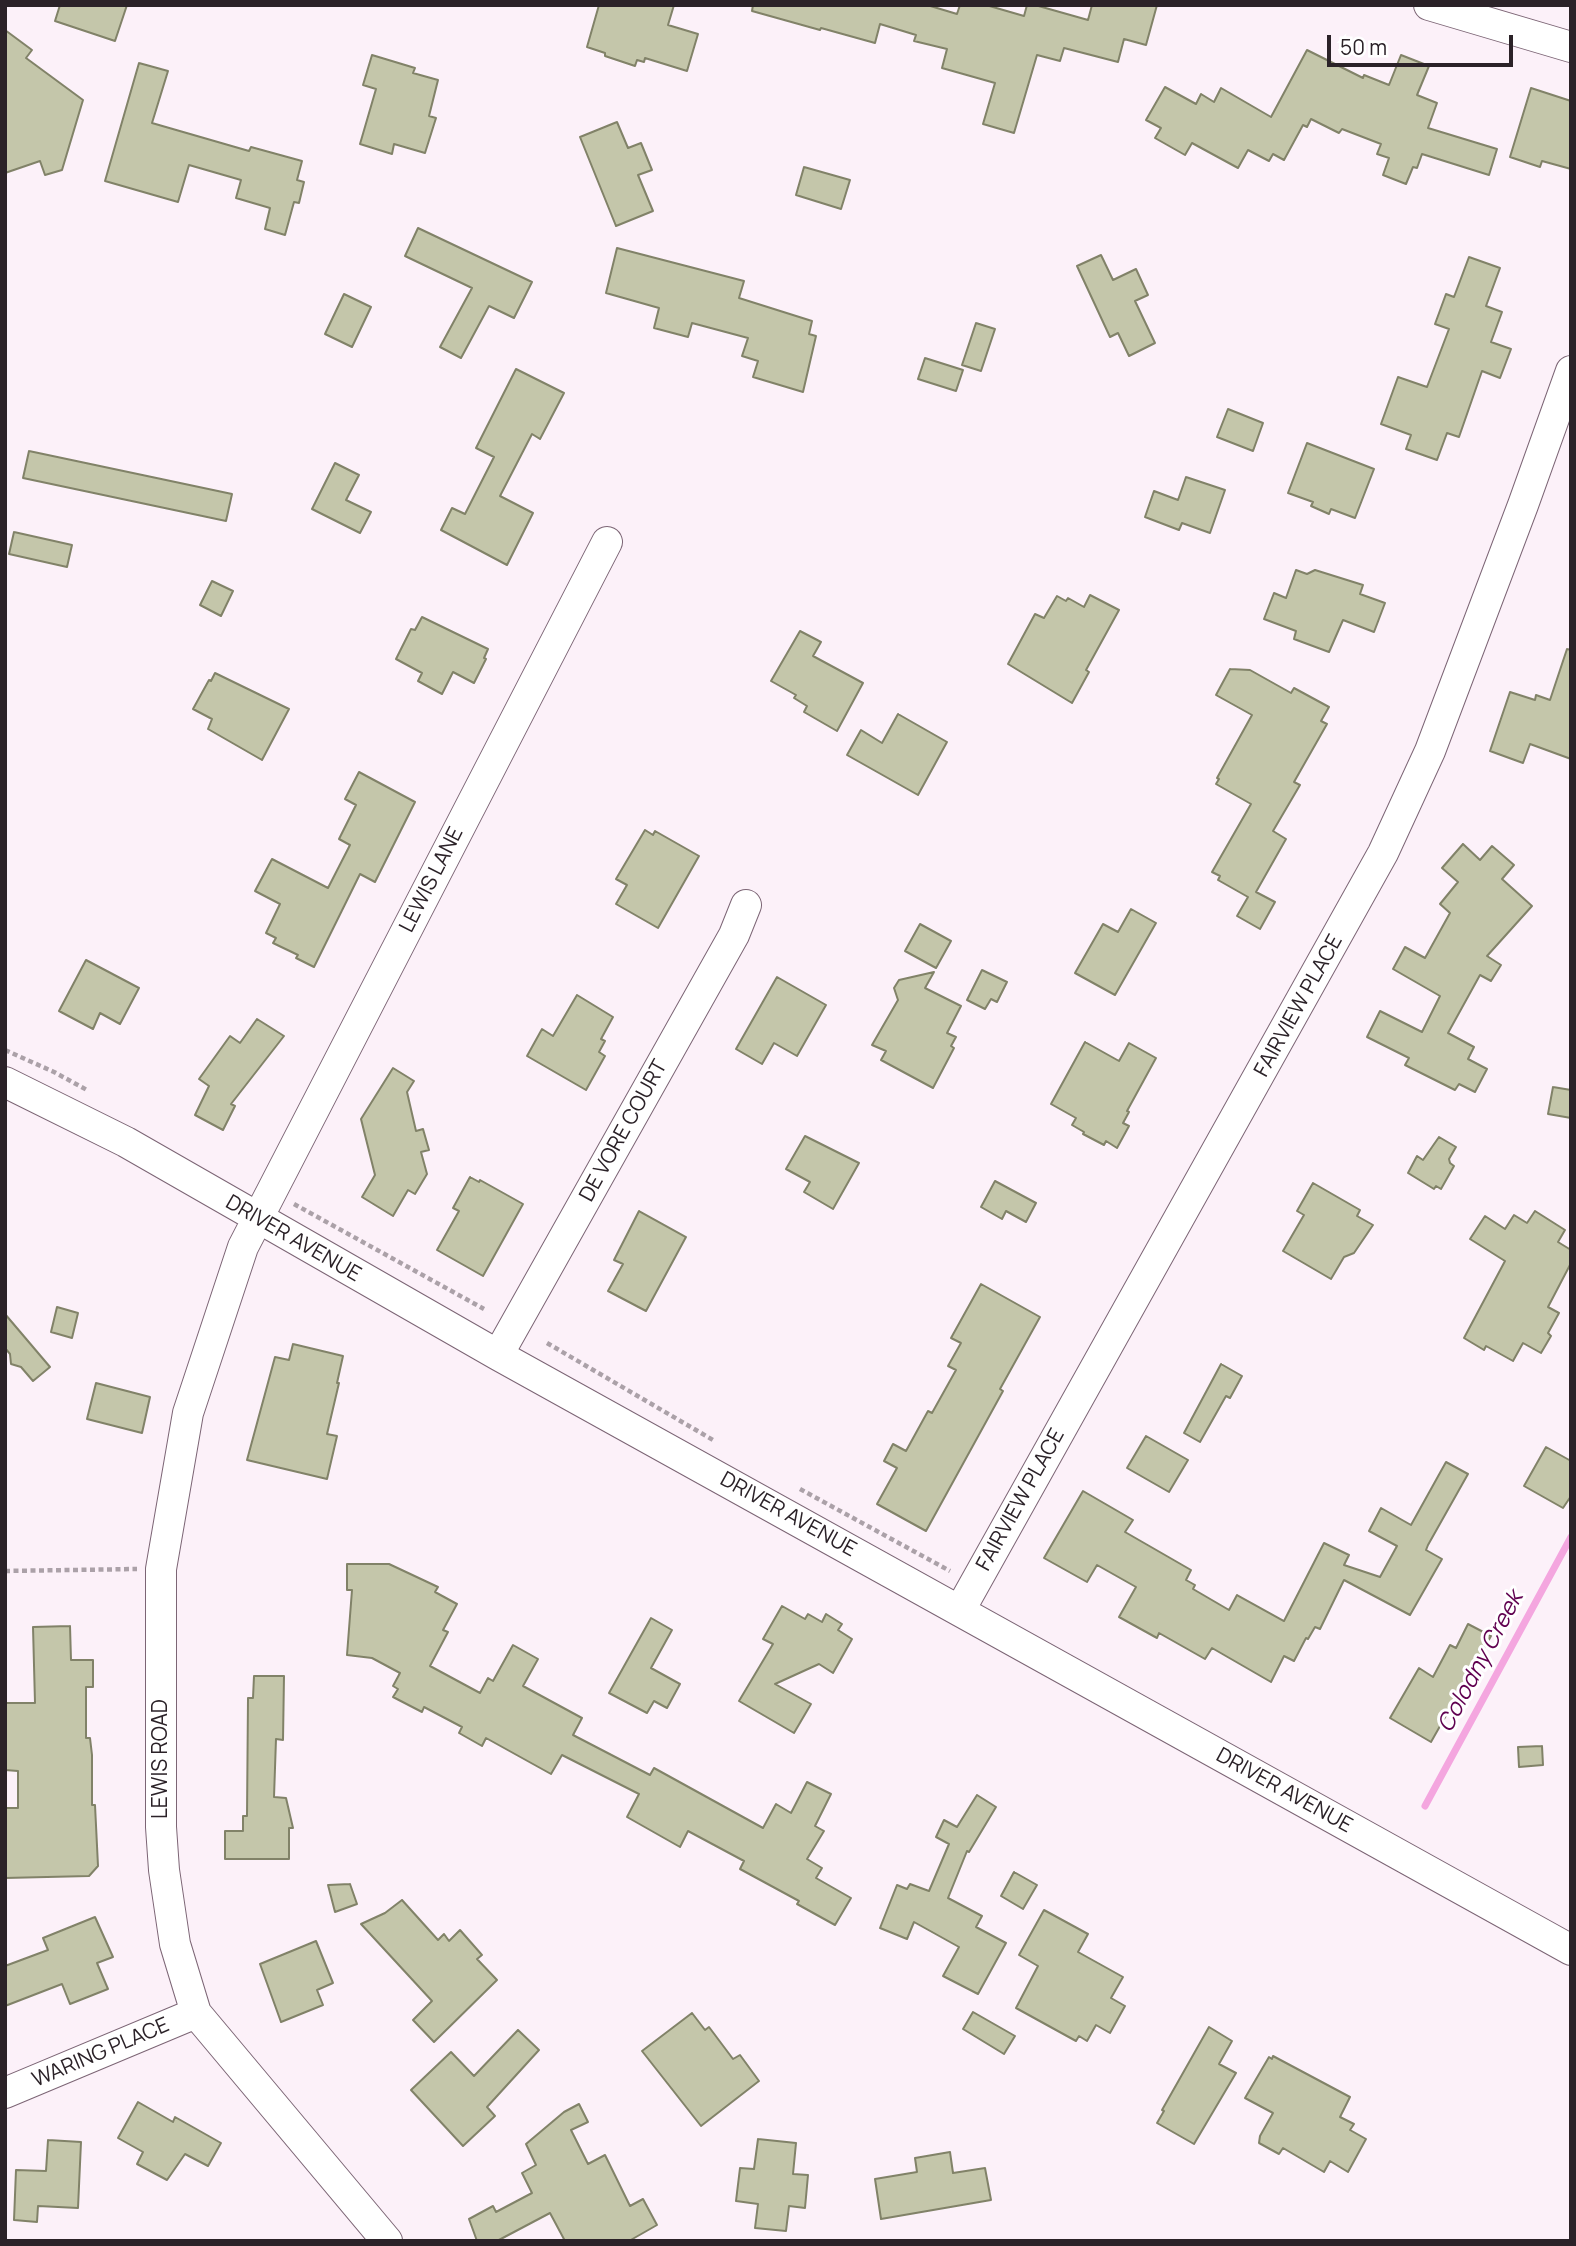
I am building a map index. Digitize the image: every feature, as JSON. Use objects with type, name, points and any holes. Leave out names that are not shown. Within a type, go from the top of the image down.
[{"type":"street","points":[[1429,5],[1571,47]]},
{"type":"street","name":"FAIRVIEW PLACE","points":[[960,1610],[1383,853],[1430,751],[1571,371]]},
{"type":"street","name":"LEWIS LANE","points":[[258,1218],[607,542]]},
{"type":"street","name":"DE VORE COURT","points":[[498,1355],[734,935],[746,905]]},
{"type":"street","name":"DRIVER AVENUE","points":[[5,1082],[126,1142],[498,1355],[1571,1950]]},
{"type":"street","name":"LEWIS ROAD","points":[[258,1218],[243,1247],[188,1413],[161,1569],[163,1859],[175,1944],[196,2013],[387,2241]]},
{"type":"street","name":"WARING PLACE","points":[[5,2093],[196,2013]]},
{"type":"path","points":[[294,1204],[484,1308]]},
{"type":"path","points":[[547,1343],[717,1443]]},
{"type":"path","points":[[790,1483],[950,1571]]},
{"type":"path","points":[[5,1571],[139,1569]]},
{"type":"building","points":[[60,5],[127,5],[115,41],[55,21]]},
{"type":"building","points":[[599,5],[674,5],[668,25],[698,34],[687,71],[645,58],[644,62],[637,60],[635,66],[587,47]]},
{"type":"building","points":[[753,5],[927,5],[957,14],[960,5],[986,5],[1024,16],[1027,5],[1035,5],[1088,20],[1092,5],[1157,5],[1146,45],[1124,39],[1118,62],[1064,48],[1060,61],[1037,55],[1014,133],[983,124],[995,83],[942,68],[947,49],[914,41],[916,35],[880,24],[875,43],[752,11]]},
{"type":"building","points":[[5,30],[32,50],[26,58],[83,100],[62,170],[45,175],[40,161],[5,173]]},
{"type":"building","points":[[1307,50],[1363,78],[1364,75],[1389,85],[1401,55],[1429,66],[1417,95],[1437,103],[1428,128],[1497,149],[1489,175],[1422,154],[1417,168],[1413,167],[1406,184],[1383,175],[1389,158],[1377,154],[1381,144],[1342,129],[1339,133],[1311,119],[1307,127],[1303,125],[1284,160],[1273,154],[1269,161],[1248,150],[1238,168],[1192,143],[1185,155],[1155,138],[1161,128],[1146,120],[1165,87],[1196,104],[1201,94],[1214,102],[1221,88],[1271,117]]},
{"type":"building","points":[[372,55],[415,68],[413,73],[438,80],[429,116],[436,118],[425,153],[394,144],[392,154],[360,144],[376,89],[363,85]]},
{"type":"building","points":[[139,63],[168,71],[152,123],[249,151],[251,147],[302,161],[297,180],[304,182],[299,203],[294,202],[285,235],[265,229],[270,208],[236,198],[241,180],[189,165],[178,202],[105,181]]},
{"type":"building","points":[[1531,88],[1571,101],[1571,169],[1542,161],[1540,167],[1510,157]]},
{"type":"building","points":[[617,122],[628,148],[641,143],[652,170],[638,175],[653,211],[616,226],[580,137]]},
{"type":"building","points":[[804,167],[850,180],[841,209],[796,195]]},
{"type":"building","points":[[418,228],[532,282],[514,318],[489,306],[461,358],[440,347],[472,288],[405,256]]},
{"type":"building","points":[[617,248],[744,281],[739,298],[812,321],[809,334],[816,336],[803,392],[753,377],[758,361],[742,356],[748,338],[692,323],[688,337],[654,328],[659,308],[606,293]]},
{"type":"building","points":[[1101,255],[1113,280],[1136,269],[1148,295],[1135,301],[1155,343],[1129,356],[1118,333],[1110,337],[1077,266]]},
{"type":"building","points":[[1469,257],[1500,268],[1486,306],[1502,312],[1491,342],[1511,349],[1500,378],[1482,371],[1459,437],[1447,433],[1437,460],[1406,449],[1411,435],[1381,424],[1398,377],[1427,387],[1449,329],[1435,324],[1446,294],[1454,297]]},
{"type":"building","points":[[344,294],[371,307],[352,347],[325,334]]},
{"type":"building","points":[[976,323],[995,329],[981,371],[962,365]]},
{"type":"building","points":[[925,358],[963,370],[956,391],[918,379]]},
{"type":"building","points":[[516,369],[564,393],[540,439],[532,434],[500,496],[533,513],[507,565],[441,530],[452,508],[465,514],[494,457],[476,448]]},
{"type":"building","points":[[1228,409],[1263,423],[1253,451],[1217,437]]},
{"type":"building","points":[[1307,443],[1374,469],[1355,518],[1331,509],[1329,514],[1311,506],[1313,502],[1288,493]]},
{"type":"building","points":[[29,451],[232,494],[226,521],[23,478]]},
{"type":"building","points":[[335,463],[359,475],[346,500],[371,512],[360,533],[312,509]]},
{"type":"building","points":[[1186,477],[1225,490],[1210,533],[1182,523],[1179,530],[1145,517],[1154,491],[1178,500]]},
{"type":"building","points":[[14,532],[72,545],[67,567],[9,554]]},
{"type":"building","points":[[1296,570],[1307,574],[1315,570],[1363,585],[1360,594],[1385,603],[1374,632],[1343,620],[1329,652],[1294,639],[1296,631],[1264,619],[1274,593],[1286,598]]},
{"type":"building","points":[[212,581],[233,591],[221,616],[200,605]]},
{"type":"building","points":[[1090,595],[1119,610],[1086,670],[1089,672],[1072,703],[1008,664],[1035,614],[1044,618],[1057,596],[1066,601],[1068,598],[1084,607]]},
{"type":"building","points":[[422,617],[488,649],[474,683],[453,672],[442,694],[418,681],[422,673],[396,659],[411,629],[415,630]]},
{"type":"building","points":[[800,631],[821,642],[813,656],[863,683],[837,731],[804,712],[807,706],[794,698],[796,695],[771,681]]},
{"type":"building","points":[[1567,649],[1571,650],[1571,759],[1530,744],[1523,763],[1490,751],[1510,692],[1535,700],[1536,695],[1550,700]]},
{"type":"building","points":[[1230,669],[1250,670],[1291,693],[1294,688],[1329,707],[1321,721],[1327,724],[1294,782],[1300,785],[1273,831],[1286,839],[1256,892],[1275,902],[1260,929],[1237,916],[1248,897],[1218,880],[1220,876],[1212,872],[1251,804],[1216,784],[1252,715],[1216,695]]},
{"type":"building","points":[[215,673],[289,709],[262,760],[208,729],[212,719],[193,709]]},
{"type":"building","points":[[898,714],[947,742],[918,795],[847,755],[861,730],[882,743]]},
{"type":"building","points":[[359,772],[415,802],[375,882],[360,874],[314,967],[296,958],[298,955],[273,943],[276,938],[266,933],[280,904],[255,891],[272,859],[328,888],[350,845],[339,839],[356,805],[345,799]]},
{"type":"building","points":[[645,830],[653,835],[655,831],[699,856],[658,928],[616,904],[627,885],[616,879]]},
{"type":"building","points":[[1463,844],[1480,860],[1492,846],[1514,865],[1502,879],[1532,906],[1487,956],[1501,965],[1491,981],[1480,975],[1448,1033],[1474,1047],[1468,1059],[1487,1069],[1475,1092],[1459,1084],[1455,1090],[1405,1065],[1409,1058],[1367,1037],[1380,1011],[1422,1032],[1440,996],[1393,969],[1405,947],[1425,958],[1450,913],[1440,904],[1458,882],[1442,868]]},
{"type":"building","points":[[1131,909],[1156,923],[1115,995],[1075,973],[1103,924],[1118,932]]},
{"type":"building","points":[[920,924],[951,941],[936,968],[905,951]]},
{"type":"building","points":[[86,960],[139,988],[120,1024],[100,1013],[93,1029],[59,1011]]},
{"type":"building","points":[[982,970],[1007,982],[997,1002],[991,999],[985,1009],[967,1000]]},
{"type":"building","points":[[934,972],[925,988],[961,1006],[947,1033],[956,1037],[951,1046],[954,1048],[933,1088],[881,1060],[886,1051],[872,1045],[898,1000],[894,988],[899,980]]},
{"type":"building","points":[[777,977],[826,1005],[797,1056],[774,1043],[762,1064],[736,1049]]},
{"type":"building","points":[[577,995],[613,1017],[601,1039],[605,1041],[599,1052],[605,1056],[586,1090],[527,1056],[542,1029],[553,1036]]},
{"type":"building","points":[[257,1019],[284,1036],[231,1104],[235,1106],[223,1130],[195,1115],[209,1086],[199,1079],[230,1036],[240,1043]]},
{"type":"building","points":[[1085,1042],[1119,1061],[1129,1043],[1156,1058],[1127,1111],[1129,1112],[1123,1123],[1129,1126],[1117,1148],[1106,1141],[1104,1145],[1083,1134],[1084,1132],[1072,1125],[1076,1118],[1051,1104]]},
{"type":"building","points":[[393,1068],[414,1081],[407,1092],[416,1131],[423,1129],[429,1150],[421,1152],[427,1174],[415,1194],[408,1190],[393,1216],[362,1197],[375,1175],[361,1119]]},
{"type":"building","points":[[1553,1087],[1571,1090],[1571,1118],[1548,1114]]},
{"type":"building","points":[[805,1136],[859,1163],[833,1209],[804,1192],[810,1182],[786,1169]]},
{"type":"building","points":[[1439,1137],[1456,1147],[1449,1159],[1454,1166],[1441,1189],[1436,1186],[1434,1189],[1408,1173],[1417,1156],[1423,1160]]},
{"type":"building","points":[[470,1177],[523,1204],[483,1276],[437,1250],[459,1211],[453,1208]]},
{"type":"building","points":[[995,1181],[1036,1203],[1026,1222],[1006,1211],[1002,1219],[981,1207]]},
{"type":"building","points":[[1313,1183],[1360,1210],[1357,1216],[1373,1225],[1354,1253],[1344,1257],[1331,1279],[1283,1251],[1304,1215],[1297,1211]]},
{"type":"building","points":[[639,1211],[686,1237],[646,1311],[608,1291],[623,1264],[614,1260]]},
{"type":"building","points":[[1535,1211],[1565,1230],[1558,1242],[1571,1250],[1571,1263],[1548,1307],[1559,1313],[1548,1333],[1551,1336],[1541,1353],[1523,1343],[1513,1361],[1486,1346],[1484,1350],[1464,1338],[1505,1261],[1470,1239],[1485,1216],[1505,1229],[1514,1215],[1527,1223]]},
{"type":"building","points":[[981,1284],[1040,1317],[1000,1389],[1003,1391],[926,1531],[877,1504],[897,1468],[884,1461],[893,1444],[906,1451],[928,1411],[932,1413],[956,1370],[948,1366],[961,1343],[951,1338]]},
{"type":"building","points":[[57,1307],[78,1313],[72,1338],[51,1332]]},
{"type":"building","points":[[5,1314],[50,1367],[33,1381],[21,1367],[11,1364],[10,1354],[5,1348]]},
{"type":"building","points":[[293,1344],[343,1356],[327,1434],[337,1436],[327,1479],[247,1460],[275,1357],[289,1360]]},
{"type":"building","points":[[1221,1364],[1242,1376],[1230,1398],[1226,1396],[1200,1442],[1184,1433]]},
{"type":"building","points":[[96,1383],[150,1397],[142,1433],[87,1419]]},
{"type":"building","points":[[1146,1436],[1188,1460],[1169,1492],[1127,1468]]},
{"type":"building","points":[[1546,1447],[1571,1461],[1571,1496],[1563,1508],[1524,1486]]},
{"type":"building","points":[[1446,1462],[1468,1474],[1428,1545],[1426,1550],[1442,1559],[1410,1615],[1344,1580],[1320,1629],[1315,1627],[1308,1639],[1306,1638],[1294,1661],[1284,1656],[1271,1682],[1212,1648],[1205,1659],[1159,1633],[1157,1638],[1119,1617],[1136,1587],[1097,1565],[1087,1582],[1044,1558],[1083,1491],[1133,1520],[1125,1532],[1191,1570],[1186,1580],[1195,1585],[1193,1589],[1229,1610],[1237,1595],[1284,1621],[1324,1543],[1349,1555],[1344,1565],[1380,1577],[1397,1546],[1369,1531],[1381,1508],[1411,1525]]},
{"type":"building","points":[[347,1564],[389,1564],[438,1587],[435,1592],[457,1604],[443,1630],[448,1632],[430,1666],[480,1693],[488,1678],[493,1681],[513,1645],[538,1659],[523,1686],[582,1718],[573,1735],[650,1775],[654,1768],[763,1828],[776,1804],[791,1813],[807,1782],[831,1794],[815,1826],[824,1831],[807,1859],[822,1868],[816,1878],[851,1898],[835,1925],[797,1904],[799,1901],[740,1869],[744,1861],[688,1831],[680,1847],[627,1817],[639,1794],[562,1755],[551,1774],[486,1738],[482,1746],[459,1733],[462,1727],[424,1707],[422,1712],[393,1697],[398,1689],[393,1686],[400,1673],[372,1658],[347,1655],[352,1590],[347,1590]]},
{"type":"building","points":[[782,1606],[805,1619],[808,1614],[822,1622],[826,1614],[842,1624],[838,1630],[852,1639],[833,1673],[819,1664],[775,1684],[811,1704],[794,1733],[739,1701],[773,1644],[763,1639]]},
{"type":"building","points":[[651,1618],[672,1630],[651,1668],[680,1684],[667,1708],[654,1701],[647,1713],[609,1693]]},
{"type":"building","points":[[1468,1624],[1491,1636],[1431,1742],[1390,1718],[1419,1668],[1433,1677],[1450,1645],[1456,1648]]},
{"type":"building","points":[[70,1626],[71,1660],[93,1660],[93,1687],[86,1687],[86,1738],[90,1738],[92,1755],[92,1805],[95,1805],[98,1866],[89,1876],[5,1878],[5,1808],[18,1808],[18,1771],[5,1770],[5,1703],[35,1703],[33,1627]]},
{"type":"building","points":[[254,1676],[284,1676],[283,1740],[276,1739],[274,1797],[286,1798],[293,1828],[289,1828],[289,1859],[225,1859],[225,1831],[243,1831],[243,1816],[247,1816],[248,1698],[253,1698]]},
{"type":"building","points":[[1542,1746],[1543,1765],[1519,1767],[1518,1747]]},
{"type":"building","points":[[977,1795],[996,1807],[969,1852],[967,1851],[948,1898],[982,1916],[976,1927],[1006,1943],[978,1994],[943,1976],[959,1947],[914,1922],[907,1939],[880,1928],[897,1885],[907,1889],[910,1884],[929,1891],[949,1844],[936,1837],[944,1820],[957,1827]]},
{"type":"building","points":[[1014,1872],[1037,1885],[1023,1909],[1001,1896]]},
{"type":"building","points":[[350,1884],[357,1904],[335,1912],[328,1885]]},
{"type":"building","points":[[402,1900],[438,1940],[444,1934],[449,1941],[460,1930],[482,1955],[477,1959],[497,1980],[434,2042],[413,2020],[432,2001],[361,1924],[385,1913]]},
{"type":"building","points":[[1044,1910],[1088,1934],[1078,1952],[1123,1977],[1111,1998],[1125,2006],[1110,2033],[1096,2025],[1087,2041],[1079,2036],[1076,2041],[1016,2008],[1038,1966],[1019,1955]]},
{"type":"building","points":[[95,1917],[113,1957],[97,1963],[108,1989],[70,2004],[62,1984],[5,2006],[5,1966],[48,1950],[43,1938]]},
{"type":"building","points":[[316,1941],[333,1983],[317,1990],[323,2005],[281,2022],[260,1964]]},
{"type":"building","points":[[973,2012],[1015,2036],[1004,2054],[963,2029]]},
{"type":"building","points":[[692,2013],[705,2030],[709,2027],[733,2059],[740,2055],[759,2081],[701,2126],[642,2051]]},
{"type":"building","points":[[1209,2027],[1232,2041],[1219,2064],[1236,2073],[1194,2144],[1157,2123]]},
{"type":"building","points":[[518,2030],[539,2050],[487,2107],[495,2116],[463,2146],[411,2090],[451,2052],[474,2076]]},
{"type":"building","points":[[1273,2056],[1350,2097],[1340,2117],[1354,2124],[1350,2130],[1366,2139],[1348,2172],[1330,2161],[1324,2172],[1283,2148],[1279,2154],[1259,2143],[1273,2113],[1245,2098],[1269,2057],[1272,2059]]},
{"type":"building","points":[[138,2102],[173,2122],[175,2117],[221,2143],[208,2166],[185,2154],[167,2180],[137,2164],[143,2152],[118,2138]]},
{"type":"building","points":[[579,2104],[588,2122],[571,2130],[588,2164],[605,2155],[630,2206],[643,2199],[657,2225],[629,2241],[565,2241],[550,2213],[497,2241],[477,2241],[469,2219],[493,2206],[496,2212],[532,2193],[522,2173],[536,2165],[526,2144],[564,2112]]},
{"type":"building","points":[[758,2139],[796,2143],[793,2174],[808,2175],[805,2208],[789,2206],[786,2231],[755,2228],[758,2204],[736,2201],[740,2168],[754,2169]]},
{"type":"building","points":[[48,2140],[81,2142],[78,2208],[38,2206],[37,2222],[14,2220],[16,2170],[46,2171]]},
{"type":"building","points":[[950,2152],[953,2173],[985,2168],[991,2200],[881,2219],[875,2179],[917,2172],[915,2158]]},
{"type":"waterway","name":"Colodny Creek","points":[[1425,1806],[1571,1537]]}]
